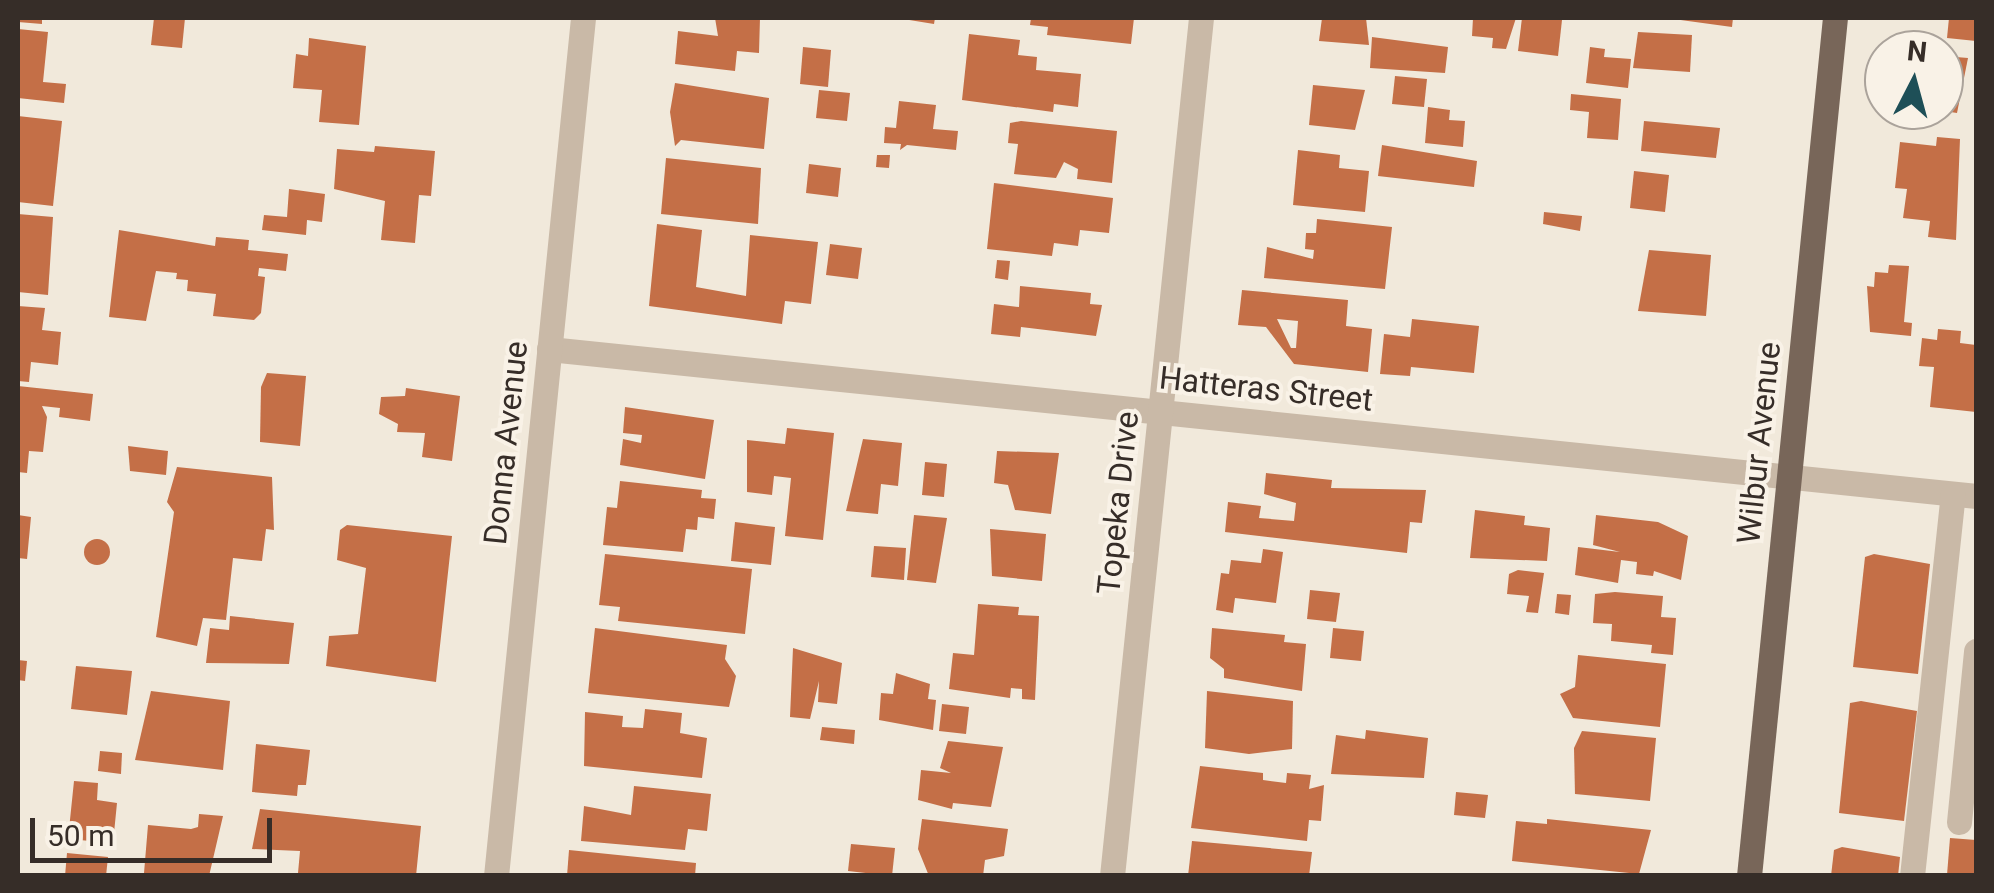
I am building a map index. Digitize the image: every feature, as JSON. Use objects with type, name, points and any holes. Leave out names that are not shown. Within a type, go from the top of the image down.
[{"type":"main road","name":"Wilbur Avenue","points":[[1749,876],[1835,18]]},
{"type":"street","name":"Donna Avenue","points":[[496,876],[583,18]]},
{"type":"street","name":"Topeka Drive","points":[[1112,876],[1201,18]]},
{"type":"street","name":"Hatteras Street","points":[[549,350],[1965,495]]},
{"type":"street","points":[[1912,876],[1965,495]]},
{"type":"street","points":[[1959,822],[1976,651]]},
{"type":"building","points":[[18,18],[42,18],[42,24],[18,22]]},
{"type":"building","points":[[154,18],[185,18],[182,48],[151,45]]},
{"type":"building","points":[[715,18],[760,18],[759,53],[737,51],[735,71],[675,64],[678,31],[718,36]]},
{"type":"building","points":[[897,18],[935,18],[934,24]]},
{"type":"building","points":[[1031,18],[1134,18],[1131,44],[1047,35],[1048,27],[1030,25]]},
{"type":"building","points":[[1322,18],[1366,18],[1369,45],[1319,41]]},
{"type":"building","points":[[1473,18],[1516,18],[1506,49],[1492,48],[1493,38],[1472,36]]},
{"type":"building","points":[[1522,18],[1562,20],[1558,56],[1518,51]]},
{"type":"building","points":[[1666,18],[1733,18],[1732,27]]},
{"type":"building","points":[[1949,18],[1976,18],[1976,41],[1964,40],[1964,30],[1948,30]]},
{"type":"building","points":[[18,29],[48,32],[43,82],[66,84],[64,103],[18,98]]},
{"type":"building","points":[[1638,32],[1692,35],[1690,72],[1633,68]]},
{"type":"building","points":[[969,34],[1020,40],[1018,55],[1037,57],[1036,70],[1081,74],[1078,107],[1054,104],[1053,112],[962,100]]},
{"type":"building","points":[[1372,37],[1448,47],[1445,73],[1370,68]]},
{"type":"building","points":[[309,38],[366,46],[359,125],[319,122],[322,90],[293,88],[296,54],[308,56]]},
{"type":"building","points":[[803,47],[831,50],[828,87],[800,84]]},
{"type":"building","points":[[1590,47],[1605,49],[1604,57],[1631,59],[1628,88],[1586,83]]},
{"type":"building","points":[[1395,76],[1427,79],[1424,107],[1392,104]]},
{"type":"building","points":[[675,83],[769,98],[764,149],[681,140],[675,146],[670,112]]},
{"type":"building","points":[[1313,85],[1365,90],[1355,130],[1309,125]]},
{"type":"building","points":[[819,90],[850,93],[847,121],[816,118]]},
{"type":"building","points":[[1571,94],[1621,99],[1618,140],[1587,138],[1589,112],[1570,110]]},
{"type":"building","points":[[899,101],[936,105],[933,129],[958,131],[956,150],[907,145],[900,150],[901,144],[884,143],[885,127],[896,128]]},
{"type":"building","points":[[1428,107],[1450,110],[1449,120],[1465,121],[1463,147],[1425,143]]},
{"type":"building","points":[[18,116],[62,121],[53,206],[18,202]]},
{"type":"building","points":[[1644,121],[1720,128],[1716,158],[1641,151]]},
{"type":"building","points":[[1010,123],[1117,131],[1112,183],[1077,179],[1078,169],[1064,162],[1056,178],[1014,174],[1018,144],[1008,143]]},
{"type":"building","points":[[1937,137],[1960,139],[1956,240],[1928,237],[1930,221],[1903,218],[1907,189],[1895,188],[1900,142],[1936,146]]},
{"type":"building","points":[[1382,145],[1477,161],[1474,187],[1378,176]]},
{"type":"building","points":[[375,146],[435,151],[431,196],[419,195],[415,243],[381,240],[385,201],[334,189],[337,149],[374,152]]},
{"type":"building","points":[[1298,150],[1340,155],[1339,168],[1369,171],[1365,212],[1293,205]]},
{"type":"building","points":[[877,155],[890,155],[889,168],[876,167]]},
{"type":"building","points":[[666,158],[761,168],[758,224],[661,214]]},
{"type":"building","points":[[809,164],[841,168],[838,197],[806,193]]},
{"type":"building","points":[[1634,171],[1669,175],[1665,212],[1630,208]]},
{"type":"building","points":[[994,183],[1113,198],[1109,233],[1080,230],[1078,246],[1054,243],[1052,256],[987,249]]},
{"type":"building","points":[[289,189],[325,194],[322,222],[307,220],[306,235],[262,230],[264,215],[287,217]]},
{"type":"building","points":[[1544,212],[1582,216],[1580,231],[1543,224]]},
{"type":"building","points":[[18,214],[53,217],[48,295],[18,292]]},
{"type":"building","points":[[1317,219],[1392,227],[1385,289],[1264,278],[1267,247],[1313,259],[1314,250],[1305,249],[1306,233],[1316,233]]},
{"type":"building","points":[[657,224],[702,230],[696,287],[746,296],[750,235],[818,242],[811,304],[785,301],[782,324],[649,306]]},
{"type":"building","points":[[119,230],[215,246],[216,237],[249,240],[248,250],[288,254],[286,271],[259,268],[258,276],[265,277],[261,313],[254,320],[213,316],[216,294],[187,291],[188,280],[176,279],[177,273],[156,271],[146,321],[109,317]]},
{"type":"building","points":[[830,244],[862,248],[858,279],[826,275]]},
{"type":"building","points":[[1649,250],[1711,255],[1706,316],[1638,311]]},
{"type":"building","points":[[997,260],[1010,261],[1008,280],[995,278]]},
{"type":"building","points":[[1889,265],[1909,266],[1904,322],[1912,323],[1911,336],[1870,332],[1867,286],[1874,287],[1875,272],[1888,273]]},
{"type":"building","points":[[1020,286],[1091,293],[1090,304],[1102,305],[1096,336],[1021,327],[1020,337],[991,334],[994,304],[1019,307]]},
{"type":"building","points":[[1242,290],[1348,300],[1346,326],[1372,329],[1368,372],[1294,364],[1266,327],[1238,325]],"holes":[[[1277,319],[1298,321],[1296,348],[1291,348]]]},
{"type":"building","points":[[18,306],[45,308],[42,330],[61,332],[58,365],[31,362],[29,382],[18,381]]},
{"type":"building","points":[[1412,319],[1479,326],[1474,373],[1411,367],[1410,376],[1380,374],[1384,334],[1410,337]]},
{"type":"building","points":[[1938,329],[1961,331],[1960,343],[1976,345],[1976,412],[1930,407],[1934,367],[1919,366],[1922,338],[1937,340]]},
{"type":"building","points":[[267,373],[306,376],[300,446],[260,442],[261,387]]},
{"type":"building","points":[[18,386],[93,394],[90,421],[59,417],[60,408],[42,406],[47,417],[43,452],[29,451],[27,473],[18,472]]},
{"type":"building","points":[[406,388],[460,396],[452,461],[422,457],[425,433],[397,432],[398,424],[379,414],[381,397],[405,396]]},
{"type":"building","points":[[625,407],[714,420],[705,479],[620,465],[623,439],[641,443],[642,435],[623,433]]},
{"type":"building","points":[[787,428],[834,433],[823,540],[785,536],[791,478],[774,476],[772,495],[747,492],[747,440],[785,444]]},
{"type":"building","points":[[863,439],[902,443],[898,486],[881,484],[878,514],[846,511]]},
{"type":"building","points":[[128,446],[168,451],[166,475],[130,471]]},
{"type":"building","points":[[997,451],[1059,453],[1051,514],[1015,510],[1008,485],[994,483]]},
{"type":"building","points":[[925,462],[947,464],[944,497],[922,495]]},
{"type":"building","points":[[177,467],[272,477],[274,530],[266,529],[262,561],[233,558],[226,620],[203,618],[197,646],[156,637],[174,512],[167,502]]},
{"type":"building","points":[[1266,473],[1332,480],[1331,488],[1426,490],[1422,523],[1410,522],[1407,553],[1225,532],[1228,502],[1261,506],[1259,518],[1294,521],[1296,503],[1264,494]]},
{"type":"building","points":[[620,481],[702,490],[701,498],[716,499],[714,519],[698,517],[697,530],[686,529],[683,552],[603,545],[607,507],[617,508]]},
{"type":"building","points":[[1475,510],[1525,516],[1524,525],[1550,528],[1547,561],[1470,558]]},
{"type":"building","points":[[18,515],[31,517],[27,559],[18,558]]},
{"type":"building","points":[[914,515],[947,518],[936,583],[907,580]]},
{"type":"building","points":[[1596,515],[1658,522],[1688,536],[1681,580],[1654,571],[1653,576],[1636,574],[1637,562],[1621,560],[1618,583],[1575,575],[1578,547],[1620,552],[1593,545]]},
{"type":"building","points":[[735,522],[775,527],[771,565],[731,561]]},
{"type":"building","points":[[347,525],[452,536],[436,682],[326,666],[329,636],[358,634],[366,568],[337,560],[340,530]]},
{"type":"building","points":[[990,529],[1046,534],[1042,581],[992,576]]},
{"type":"building","points":[[97,539],[106,543],[110,552],[106,561],[97,565],[88,561],[84,552],[88,543]]},
{"type":"building","points":[[874,546],[906,548],[904,580],[871,577]]},
{"type":"building","points":[[1263,549],[1283,552],[1276,603],[1235,598],[1233,613],[1216,610],[1221,573],[1229,574],[1231,560],[1261,563]]},
{"type":"building","points":[[605,554],[752,569],[745,634],[618,621],[620,607],[599,605]]},
{"type":"building","points":[[1874,554],[1930,564],[1918,674],[1853,667],[1865,557]]},
{"type":"building","points":[[1518,570],[1544,573],[1538,613],[1526,612],[1529,596],[1507,594],[1509,574]]},
{"type":"building","points":[[1310,590],[1340,593],[1336,622],[1307,619]]},
{"type":"building","points":[[1557,594],[1571,595],[1569,615],[1555,613]]},
{"type":"building","points":[[1595,594],[1663,596],[1661,617],[1676,618],[1673,655],[1651,653],[1652,645],[1611,641],[1612,624],[1593,623]]},
{"type":"building","points":[[978,604],[1019,607],[1018,615],[1039,616],[1035,700],[1022,699],[1022,689],[1011,688],[1010,698],[949,689],[953,653],[974,655]]},
{"type":"building","points":[[230,616],[294,623],[289,664],[206,663],[210,628],[229,630]]},
{"type":"building","points":[[595,628],[727,645],[725,659],[736,676],[729,707],[588,693]]},
{"type":"building","points":[[1212,628],[1285,635],[1284,642],[1306,644],[1302,691],[1224,678],[1224,669],[1210,658]]},
{"type":"building","points":[[1333,628],[1364,631],[1361,661],[1330,658]]},
{"type":"building","points":[[793,648],[842,663],[837,704],[818,702],[819,681],[810,719],[790,717]]},
{"type":"building","points":[[1578,655],[1666,664],[1660,727],[1573,718],[1560,694],[1575,687]]},
{"type":"building","points":[[18,660],[27,661],[25,681],[18,680]]},
{"type":"building","points":[[76,666],[132,671],[127,715],[71,709]]},
{"type":"building","points":[[896,673],[930,684],[928,699],[936,700],[933,730],[879,720],[881,693],[893,694]]},
{"type":"building","points":[[151,691],[230,701],[223,770],[135,760]]},
{"type":"building","points":[[1207,691],[1293,701],[1292,749],[1249,754],[1205,748]]},
{"type":"building","points":[[1861,701],[1917,711],[1904,821],[1839,813],[1850,703]]},
{"type":"building","points":[[942,704],[969,707],[966,734],[939,731]]},
{"type":"building","points":[[645,709],[682,713],[680,733],[707,738],[702,778],[584,766],[585,712],[623,716],[622,727],[643,728]]},
{"type":"building","points":[[822,727],[855,730],[854,744],[820,740]]},
{"type":"building","points":[[1366,730],[1428,738],[1424,778],[1331,774],[1336,735],[1365,739]]},
{"type":"building","points":[[1582,731],[1656,738],[1650,801],[1575,794],[1574,748]]},
{"type":"building","points":[[948,741],[1003,747],[991,807],[953,803],[952,809],[918,800],[921,770],[951,773],[940,768]]},
{"type":"building","points":[[256,744],[310,750],[306,785],[298,785],[297,796],[252,792]]},
{"type":"building","points":[[100,751],[122,753],[121,774],[98,771]]},
{"type":"building","points":[[1200,766],[1263,773],[1263,780],[1286,783],[1287,773],[1311,775],[1309,789],[1324,785],[1321,821],[1309,820],[1307,841],[1191,828]]},
{"type":"building","points":[[74,781],[98,783],[97,800],[117,803],[113,843],[68,839]]},
{"type":"building","points":[[634,786],[711,794],[707,831],[688,829],[685,850],[581,841],[584,806],[631,815]]},
{"type":"building","points":[[1456,792],[1488,795],[1485,818],[1454,815]]},
{"type":"building","points":[[260,809],[421,826],[416,876],[298,873],[300,851],[252,849]]},
{"type":"building","points":[[199,814],[223,816],[209,876],[144,873],[148,825],[191,829],[198,827]]},
{"type":"building","points":[[922,819],[1008,829],[1004,856],[985,860],[983,876],[929,876],[918,849]]},
{"type":"building","points":[[1547,819],[1651,830],[1639,874],[1512,861],[1516,821],[1547,824]]},
{"type":"building","points":[[1950,838],[1976,840],[1976,876],[1947,875]]},
{"type":"building","points":[[1192,841],[1312,852],[1309,876],[1188,876]]},
{"type":"building","points":[[851,844],[895,848],[892,876],[848,871]]},
{"type":"building","points":[[1842,847],[1900,857],[1898,876],[1831,876],[1834,850]]},
{"type":"building","points":[[569,850],[696,863],[695,876],[567,876]]},
{"type":"building","points":[[67,853],[108,857],[106,876],[65,876]]}]
